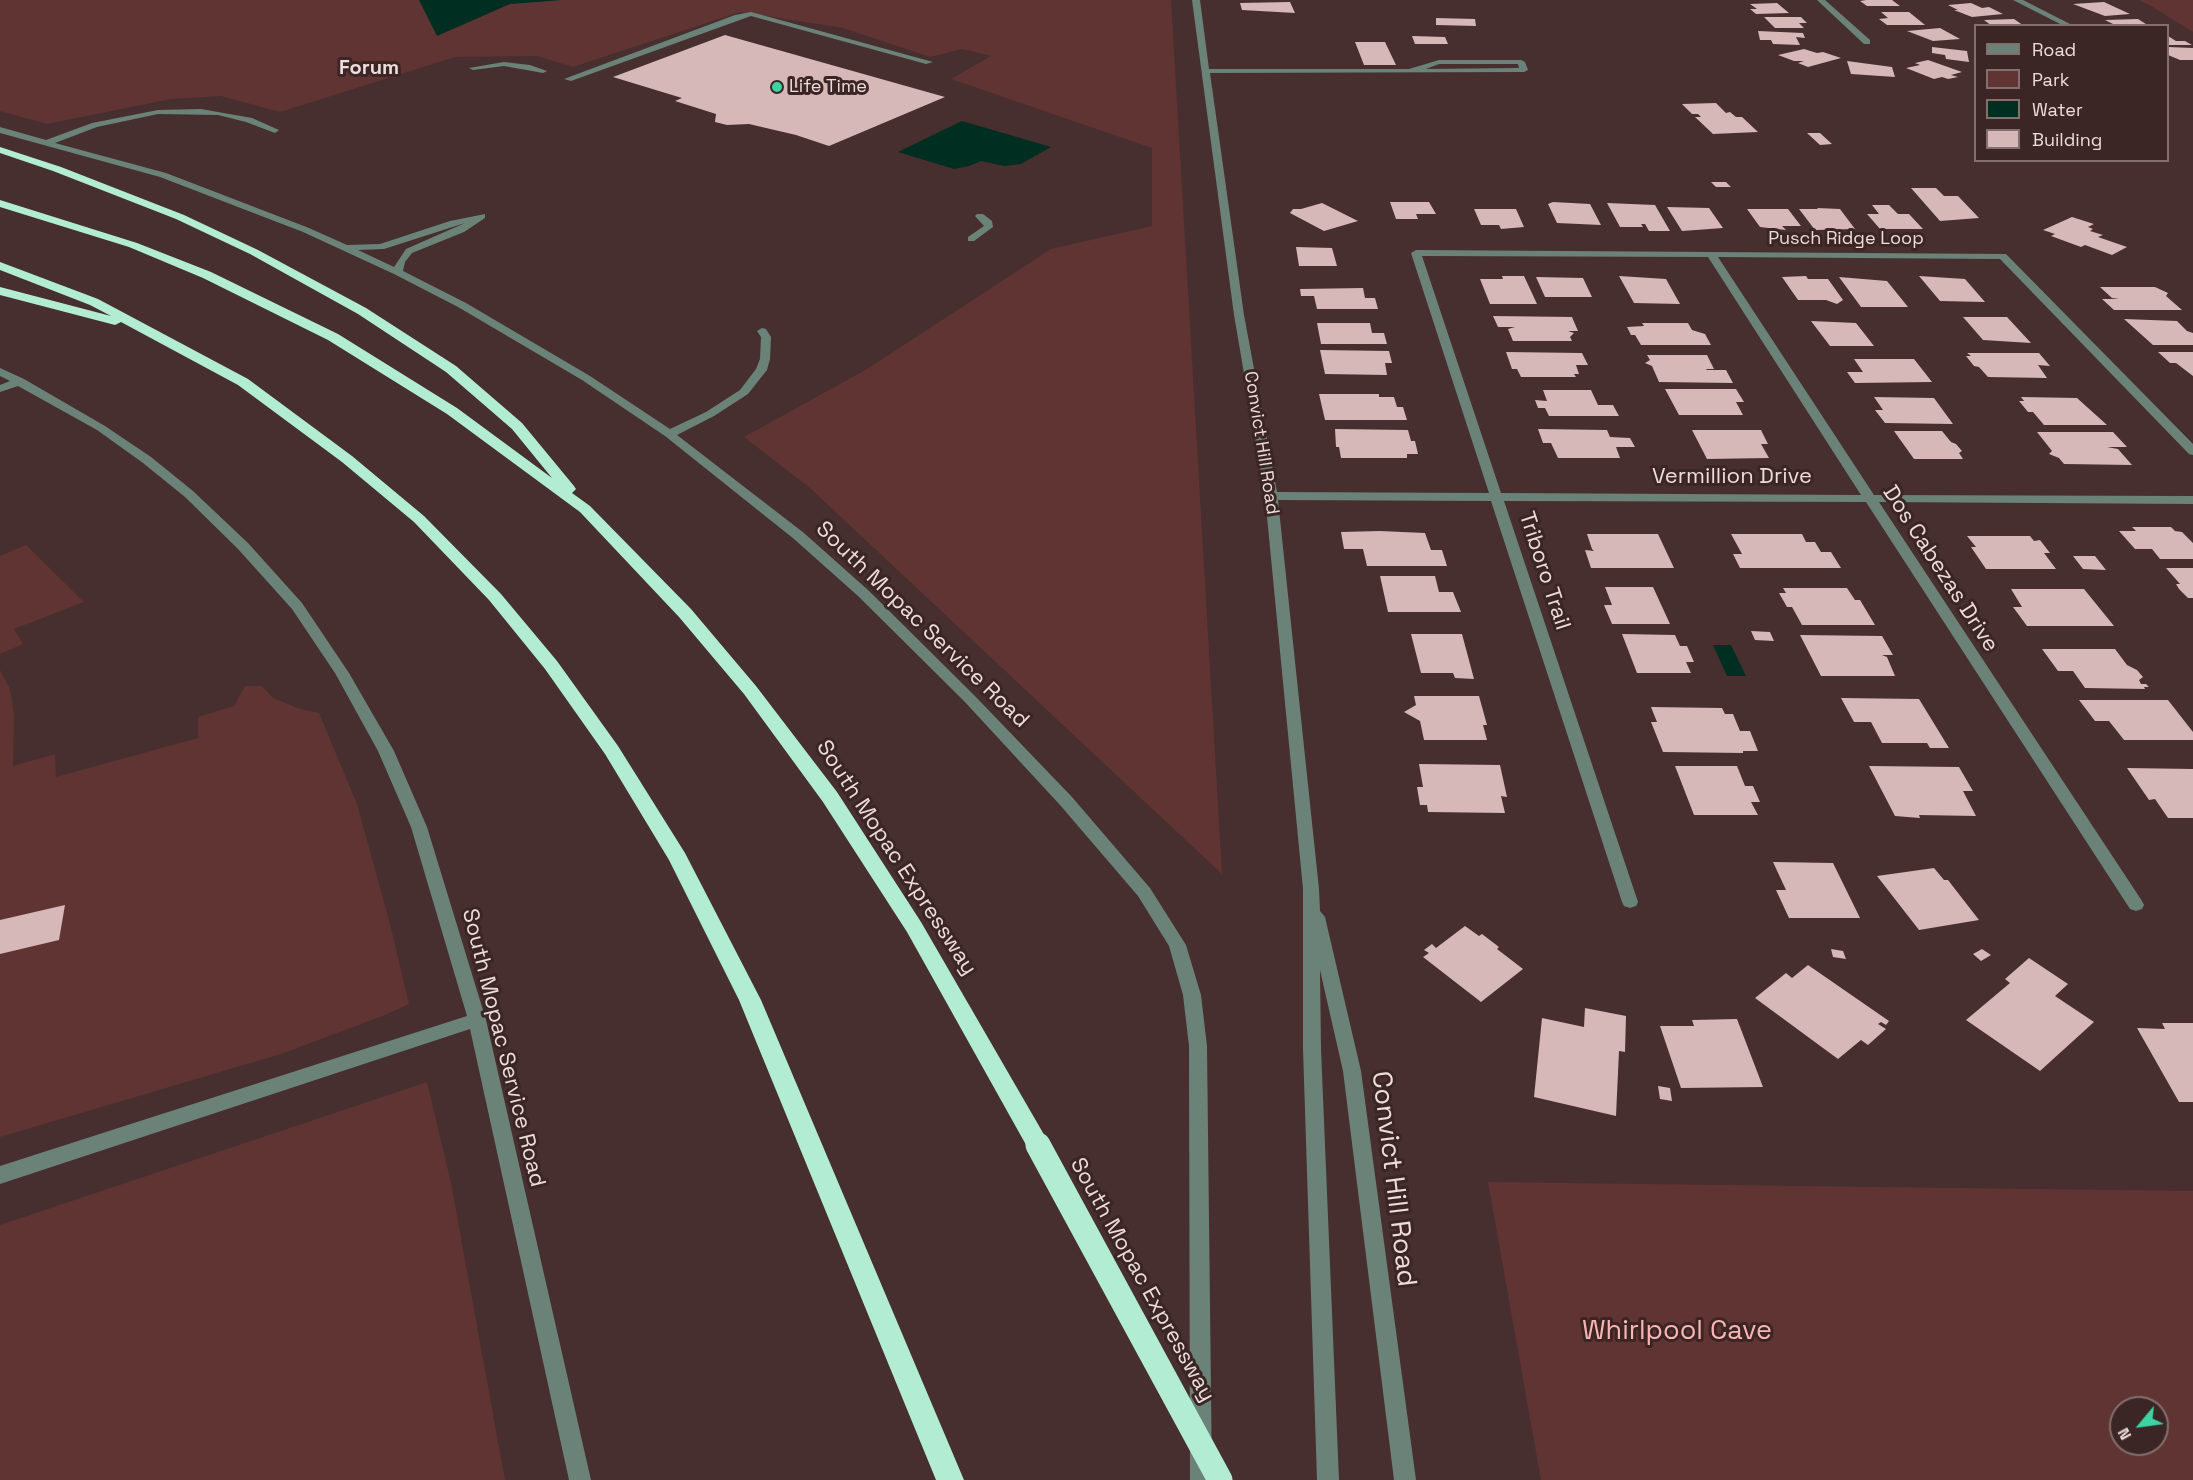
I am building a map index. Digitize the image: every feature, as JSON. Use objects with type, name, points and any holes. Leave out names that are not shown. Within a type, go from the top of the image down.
[{"type":"highway","points":[[0,150],[68,173],[180,218],[273,262],[362,311],[451,369],[518,426],[585,509]]},
{"type":"highway","name":"South Mopac Expressway","points":[[0,202],[133,245],[207,275],[312,326],[452,411],[585,509],[685,613],[750,690],[830,797],[914,927],[1038,1145],[1220,1480]]},
{"type":"highway","points":[[0,266],[94,302],[243,382],[347,459],[419,519],[495,597],[551,665],[605,741],[678,858],[750,1000],[951,1480]]},
{"type":"highway","points":[[0,291],[137,327]]},
{"type":"street","name":"Convict Hill Road","points":[[1196,0],[1239,315],[1271,496],[1311,889],[1312,1049],[1328,1480]]},
{"type":"street","points":[[1821,0],[1867,42]]},
{"type":"street","points":[[2017,0],[2067,24]]},
{"type":"street","points":[[568,80],[751,14],[929,62]]},
{"type":"street","points":[[1206,71],[1409,71],[1421,71],[1524,70],[1521,62],[1439,62],[1409,71]]},
{"type":"street","points":[[473,68],[504,64],[543,71]]},
{"type":"street","points":[[49,142],[95,125],[158,112],[218,113],[249,120],[275,130]]},
{"type":"street","name":"South Mopac Service Road","points":[[0,130],[163,175],[246,206],[344,247],[462,305],[577,372],[669,434],[799,536],[863,593],[969,698],[1066,801],[1144,892],[1177,945],[1192,995],[1198,1046],[1201,1480]]},
{"type":"street","points":[[344,247],[381,247],[453,222],[482,216],[461,230],[409,251],[400,262],[398,272]]},
{"type":"street","points":[[971,239],[988,227],[989,223],[980,216]]},
{"type":"street","name":"Pusch Ridge Loop","points":[[1416,253],[2004,256],[2193,451]]},
{"type":"street","name":"Triboro Trail","points":[[1416,253],[1630,902]]},
{"type":"street","name":"Dos Cabezas Drive","points":[[1711,255],[2136,905]]},
{"type":"street","points":[[669,434],[710,414],[744,392],[761,370],[765,359],[766,337],[762,331]]},
{"type":"street","name":"South Mopac Service Road","points":[[0,371],[101,428],[181,487],[243,546],[297,606],[342,673],[390,762],[418,827],[477,1020],[580,1480]]},
{"type":"street","points":[[0,389],[20,381]]},
{"type":"street","name":"Vermillion Drive","points":[[1271,496],[2193,500]]},
{"type":"street","name":"Convict Hill Road","points":[[1311,889],[1352,1071],[1405,1480]]},
{"type":"street","points":[[0,1175],[477,1020]]},
{"type":"green space","points":[[0,0],[1171,0],[1222,874],[810,488],[744,437],[867,369],[1051,249],[1152,226],[1152,148],[951,79],[991,56],[962,49],[930,57],[843,28],[740,12],[573,67],[537,56],[455,57],[280,112],[221,96],[171,99],[47,124],[0,111]]},
{"type":"green space","points":[[2139,0],[2193,0],[2193,32],[2151,6]]},
{"type":"green space","points":[[26,545],[84,602],[14,629],[23,644],[0,654],[0,556]]},
{"type":"green space","points":[[0,670],[10,689],[14,715],[13,766],[55,754],[56,777],[198,738],[198,717],[234,706],[245,686],[262,686],[273,698],[300,709],[319,713],[357,804],[409,1004],[281,1054],[0,1137]]},
{"type":"green space","points":[[427,1082],[451,1183],[505,1480],[0,1480],[0,1225]]},
{"type":"green space","name":"Whirlpool Cave","points":[[1488,1182],[2193,1191],[2193,1480],[1541,1480]]},
{"type":"water","points":[[419,0],[562,0],[510,4],[437,36]]},
{"type":"water","points":[[962,121],[1051,147],[1021,164],[1004,166],[981,161],[954,169],[898,152]]},
{"type":"water","points":[[1713,645],[1731,645],[1746,676],[1727,676]]},
{"type":"building","points":[[1892,0],[1900,6],[1867,6],[1860,1]]},
{"type":"building","points":[[1290,2],[1295,13],[1242,10],[1240,3]]},
{"type":"building","points":[[2104,2],[2130,14],[2105,16],[2073,4]]},
{"type":"building","points":[[1777,3],[1789,13],[1756,14],[1750,9],[1757,9],[1750,4]]},
{"type":"building","points":[[1971,3],[1982,8],[1989,7],[2003,14],[1972,17],[1948,5]]},
{"type":"building","points":[[1881,12],[1909,12],[1925,25],[1887,25],[1879,19],[1888,18]]},
{"type":"building","points":[[1764,17],[1801,17],[1807,23],[1799,23],[1804,28],[1775,28]]},
{"type":"building","points":[[1436,18],[1475,19],[1476,26],[1436,25]]},
{"type":"building","points":[[2014,19],[2021,24],[1989,24],[1984,20]]},
{"type":"building","points":[[2138,19],[2146,24],[2113,24],[2105,20]]},
{"type":"building","points":[[1940,28],[1960,39],[1933,41],[1907,31]]},
{"type":"building","points":[[1758,31],[1803,33],[1805,38],[1796,37],[1800,45],[1773,44],[1771,40],[1760,40]]},
{"type":"building","name":"Life Time","points":[[725,35],[945,97],[829,146],[796,135],[749,124],[727,125],[715,122],[716,114],[675,101],[682,98],[613,77]]},
{"type":"building","points":[[1412,36],[1445,37],[1448,44],[1415,44]]},
{"type":"building","points":[[2169,37],[2176,41],[2185,41],[2192,45],[2169,45]]},
{"type":"building","points":[[1355,42],[1385,42],[1396,65],[1364,65]]},
{"type":"building","points":[[1932,47],[1967,51],[1969,62],[1946,59],[1945,55],[1932,53]]},
{"type":"building","points":[[2169,47],[2193,48],[2193,60],[2180,60],[2169,55]]},
{"type":"building","points":[[1804,49],[1841,58],[1808,67],[1798,63],[1804,61],[1794,61],[1778,55]]},
{"type":"building","points":[[1928,60],[1962,72],[1951,75],[1958,77],[1934,79],[1906,68],[1920,65],[1915,63]]},
{"type":"building","points":[[1847,61],[1892,67],[1895,77],[1851,74]]},
{"type":"building","points":[[1716,103],[1726,113],[1730,112],[1736,117],[1742,117],[1758,132],[1713,134],[1695,117],[1701,117],[1698,114],[1692,114],[1682,104]]},
{"type":"building","points":[[1807,133],[1820,133],[1832,144],[1820,145]]},
{"type":"building","points":[[1711,182],[1726,182],[1731,187],[1716,187]]},
{"type":"building","points":[[1911,188],[1936,188],[1944,196],[1958,196],[1979,218],[1940,221]]},
{"type":"building","points":[[1390,202],[1429,202],[1436,214],[1416,214],[1418,219],[1396,219]]},
{"type":"building","points":[[1553,202],[1590,204],[1601,225],[1557,223],[1548,204]]},
{"type":"building","points":[[1322,203],[1358,221],[1324,231],[1290,213],[1293,209]]},
{"type":"building","points":[[1607,203],[1655,205],[1670,231],[1649,231],[1645,224],[1641,224],[1643,227],[1620,227]]},
{"type":"building","points":[[1872,205],[1889,205],[1898,214],[1909,214],[1923,229],[1880,229],[1867,214],[1879,214]]},
{"type":"building","points":[[1667,207],[1709,208],[1723,228],[1682,231]]},
{"type":"building","points":[[1474,209],[1516,209],[1524,227],[1501,229],[1499,225],[1481,225]]},
{"type":"building","points":[[1747,209],[1788,209],[1801,226],[1782,226],[1786,230],[1760,227]]},
{"type":"building","points":[[1799,209],[1840,209],[1855,229],[1815,230]]},
{"type":"building","points":[[2072,217],[2094,224],[2088,227],[2093,229],[2090,231],[2103,235],[2098,237],[2127,247],[2112,255],[2085,245],[2081,247],[2051,236],[2055,234],[2043,230]]},
{"type":"building","points":[[1296,247],[1332,248],[1337,266],[1299,266]]},
{"type":"building","points":[[1502,276],[1524,276],[1537,304],[1490,304],[1480,279],[1503,279]]},
{"type":"building","points":[[1619,276],[1666,279],[1680,304],[1634,303]]},
{"type":"building","points":[[1806,276],[1808,279],[1828,279],[1843,300],[1837,304],[1826,300],[1798,300],[1782,277]]},
{"type":"building","points":[[1919,276],[1965,279],[1985,302],[1940,301]]},
{"type":"building","points":[[1536,277],[1583,278],[1592,297],[1545,297]]},
{"type":"building","points":[[1839,277],[1887,281],[1908,307],[1861,307]]},
{"type":"building","points":[[2100,287],[2155,287],[2168,293],[2166,296],[2182,310],[2114,310],[2102,299],[2119,299],[2112,298]]},
{"type":"building","points":[[1363,288],[1365,298],[1375,298],[1378,309],[1317,309],[1314,296],[1301,296],[1300,289]]},
{"type":"building","points":[[1493,316],[1572,317],[1578,331],[1568,331],[1574,333],[1570,337],[1572,341],[1513,341],[1508,329],[1515,327],[1498,327]]},
{"type":"building","points":[[1963,317],[2007,317],[2031,343],[1983,340]]},
{"type":"building","points":[[2124,319],[2177,321],[2187,331],[2193,333],[2193,345],[2153,345]]},
{"type":"building","points":[[1811,321],[1856,323],[1874,346],[1830,346]]},
{"type":"building","points":[[1317,323],[1370,323],[1372,333],[1384,333],[1387,344],[1321,344]]},
{"type":"building","points":[[1642,323],[1688,323],[1692,330],[1705,334],[1711,345],[1641,345],[1627,327],[1644,326]]},
{"type":"building","points":[[1320,350],[1389,351],[1392,363],[1385,363],[1387,375],[1325,374]]},
{"type":"building","points":[[1506,352],[1582,353],[1588,365],[1576,365],[1579,374],[1574,374],[1576,377],[1521,377],[1517,369],[1512,369]]},
{"type":"building","points":[[2158,352],[2193,352],[2193,376],[2176,363],[2170,363]]},
{"type":"building","points":[[1967,353],[2039,353],[2050,366],[2038,365],[2047,378],[1988,377],[1979,367],[1974,366],[1966,356],[1971,356]]},
{"type":"building","points":[[1647,355],[1707,355],[1714,369],[1706,369],[1726,370],[1733,383],[1659,382],[1652,366],[1645,363],[1650,360]]},
{"type":"building","points":[[1854,359],[1914,359],[1932,382],[1855,383],[1847,372],[1863,372]]},
{"type":"building","points":[[1665,389],[1736,389],[1744,402],[1736,402],[1743,415],[1679,415]]},
{"type":"building","points":[[1543,390],[1591,390],[1598,405],[1613,405],[1619,416],[1549,416],[1545,408],[1538,408],[1535,400],[1547,401]]},
{"type":"building","points":[[1319,394],[1379,394],[1379,397],[1394,397],[1397,407],[1403,407],[1407,420],[1325,420]]},
{"type":"building","points":[[1874,397],[1934,398],[1953,424],[1885,423],[1875,410],[1883,410]]},
{"type":"building","points":[[2021,397],[2077,398],[2107,425],[2044,425],[2033,412],[2028,412],[2019,401],[2024,401]]},
{"type":"building","points":[[1335,429],[1408,430],[1411,441],[1415,441],[1418,454],[1407,454],[1407,458],[1341,458],[1339,447],[1336,447]]},
{"type":"building","points":[[1538,429],[1607,430],[1610,437],[1630,438],[1635,447],[1616,447],[1620,458],[1558,458],[1551,443],[1543,443]]},
{"type":"building","points":[[1692,430],[1761,430],[1768,444],[1761,444],[1769,458],[1707,459]]},
{"type":"building","points":[[1894,431],[1942,431],[1962,451],[1959,453],[1963,459],[1914,459]]},
{"type":"building","points":[[2037,432],[2113,432],[2127,447],[2107,447],[2118,449],[2132,465],[2064,464],[2059,458],[2049,454],[2052,451]]},
{"type":"building","points":[[2132,527],[2171,527],[2175,531],[2182,532],[2193,543],[2193,559],[2160,559],[2152,549],[2135,549],[2119,531],[2136,531]]},
{"type":"building","points":[[1341,532],[1425,533],[1431,550],[1442,550],[1447,566],[1367,566],[1363,549],[1344,549]]},
{"type":"building","points":[[1587,534],[1658,534],[1674,568],[1591,568],[1585,550],[1594,551]]},
{"type":"building","points":[[1731,534],[1802,534],[1806,542],[1815,542],[1821,552],[1831,552],[1841,568],[1740,568],[1733,554],[1742,554]]},
{"type":"building","points":[[1967,536],[2030,536],[2034,541],[2040,540],[2050,553],[2044,553],[2056,569],[1986,569],[1971,547],[1976,547]]},
{"type":"building","points":[[2073,556],[2095,556],[2106,570],[2083,569]]},
{"type":"building","points":[[2166,568],[2193,568],[2193,598],[2188,598],[2179,589],[2176,584],[2180,584]]},
{"type":"building","points":[[1380,576],[1435,576],[1439,592],[1453,592],[1461,612],[1388,612]]},
{"type":"building","points":[[1605,587],[1653,587],[1670,624],[1612,624],[1604,605],[1612,605]]},
{"type":"building","points":[[1783,588],[1847,588],[1855,600],[1860,600],[1875,625],[1802,625],[1792,607],[1787,607],[1779,593],[1786,593]]},
{"type":"building","points":[[2011,589],[2084,589],[2114,626],[2027,626],[2013,607],[2022,607]]},
{"type":"building","points":[[1751,631],[1770,632],[1774,641],[1755,640]]},
{"type":"building","points":[[1411,634],[1462,634],[1474,679],[1455,678],[1453,673],[1421,673]]},
{"type":"building","points":[[1622,634],[1675,635],[1680,646],[1687,646],[1694,662],[1686,662],[1691,673],[1637,673]]},
{"type":"building","points":[[1800,635],[1882,636],[1893,655],[1882,655],[1887,657],[1895,676],[1821,676]]},
{"type":"building","points":[[2042,649],[2115,649],[2127,665],[2137,670],[2143,677],[2139,680],[2141,684],[2149,687],[2144,687],[2145,689],[2085,688],[2073,671],[2058,671]]},
{"type":"building","points":[[1414,696],[1479,696],[1487,725],[1483,725],[1487,740],[1424,740],[1420,721],[1404,712],[1416,705]]},
{"type":"building","points":[[1841,698],[1919,699],[1949,748],[1930,748],[1927,743],[1882,743],[1871,722],[1854,722]]},
{"type":"building","points":[[2079,700],[2168,700],[2193,732],[2193,740],[2124,740],[2109,721],[2095,721]]},
{"type":"building","points":[[1651,707],[1722,708],[1725,714],[1733,714],[1740,731],[1750,731],[1758,751],[1743,751],[1743,753],[1663,752],[1651,722],[1657,722]]},
{"type":"building","points":[[1419,764],[1500,765],[1507,797],[1501,796],[1505,813],[1428,812],[1427,805],[1420,805],[1417,787],[1423,787]]},
{"type":"building","points":[[1675,766],[1737,766],[1745,786],[1753,786],[1760,802],[1751,802],[1758,815],[1694,815]]},
{"type":"building","points":[[1869,766],[1959,767],[1973,791],[1963,791],[1976,816],[1919,815],[1920,818],[1895,816]]},
{"type":"building","points":[[2127,768],[2193,769],[2193,818],[2168,818],[2155,799],[2149,800]]},
{"type":"building","points":[[1773,862],[1833,863],[1860,918],[1789,918],[1776,890],[1786,890]]},
{"type":"building","points":[[1934,868],[1944,880],[1948,880],[1979,920],[1919,930],[1877,876]]},
{"type":"building","points":[[65,905],[59,940],[0,954],[0,920]]},
{"type":"building","points":[[1465,926],[1479,936],[1482,934],[1523,969],[1481,1002],[1423,957],[1429,953],[1424,950],[1432,944],[1436,948]]},
{"type":"building","points":[[1831,949],[1843,951],[1846,959],[1833,957]]},
{"type":"building","points":[[1982,949],[1991,955],[1981,961],[1973,954]]},
{"type":"building","points":[[2029,958],[2068,984],[2055,996],[2094,1022],[2040,1071],[1966,1020],[2010,983],[2005,979]]},
{"type":"building","points":[[1808,965],[1889,1021],[1886,1025],[1881,1022],[1878,1024],[1886,1029],[1868,1045],[1861,1040],[1838,1059],[1755,998],[1786,973],[1792,978]]},
{"type":"building","points":[[1585,1008],[1626,1016],[1625,1052],[1619,1051],[1616,1116],[1534,1097],[1542,1018],[1584,1027]]},
{"type":"building","points":[[1737,1019],[1763,1087],[1681,1088],[1660,1026],[1694,1026],[1692,1020]]},
{"type":"building","points":[[2162,1023],[2193,1023],[2193,1102],[2179,1102],[2137,1028],[2165,1029]]},
{"type":"building","points":[[1658,1086],[1670,1088],[1672,1101],[1660,1099]]},
{"type":"place","name":"Life Time","points":[[777,87]]},
{"type":"district","name":"Forum","points":[[369,69]]}]
